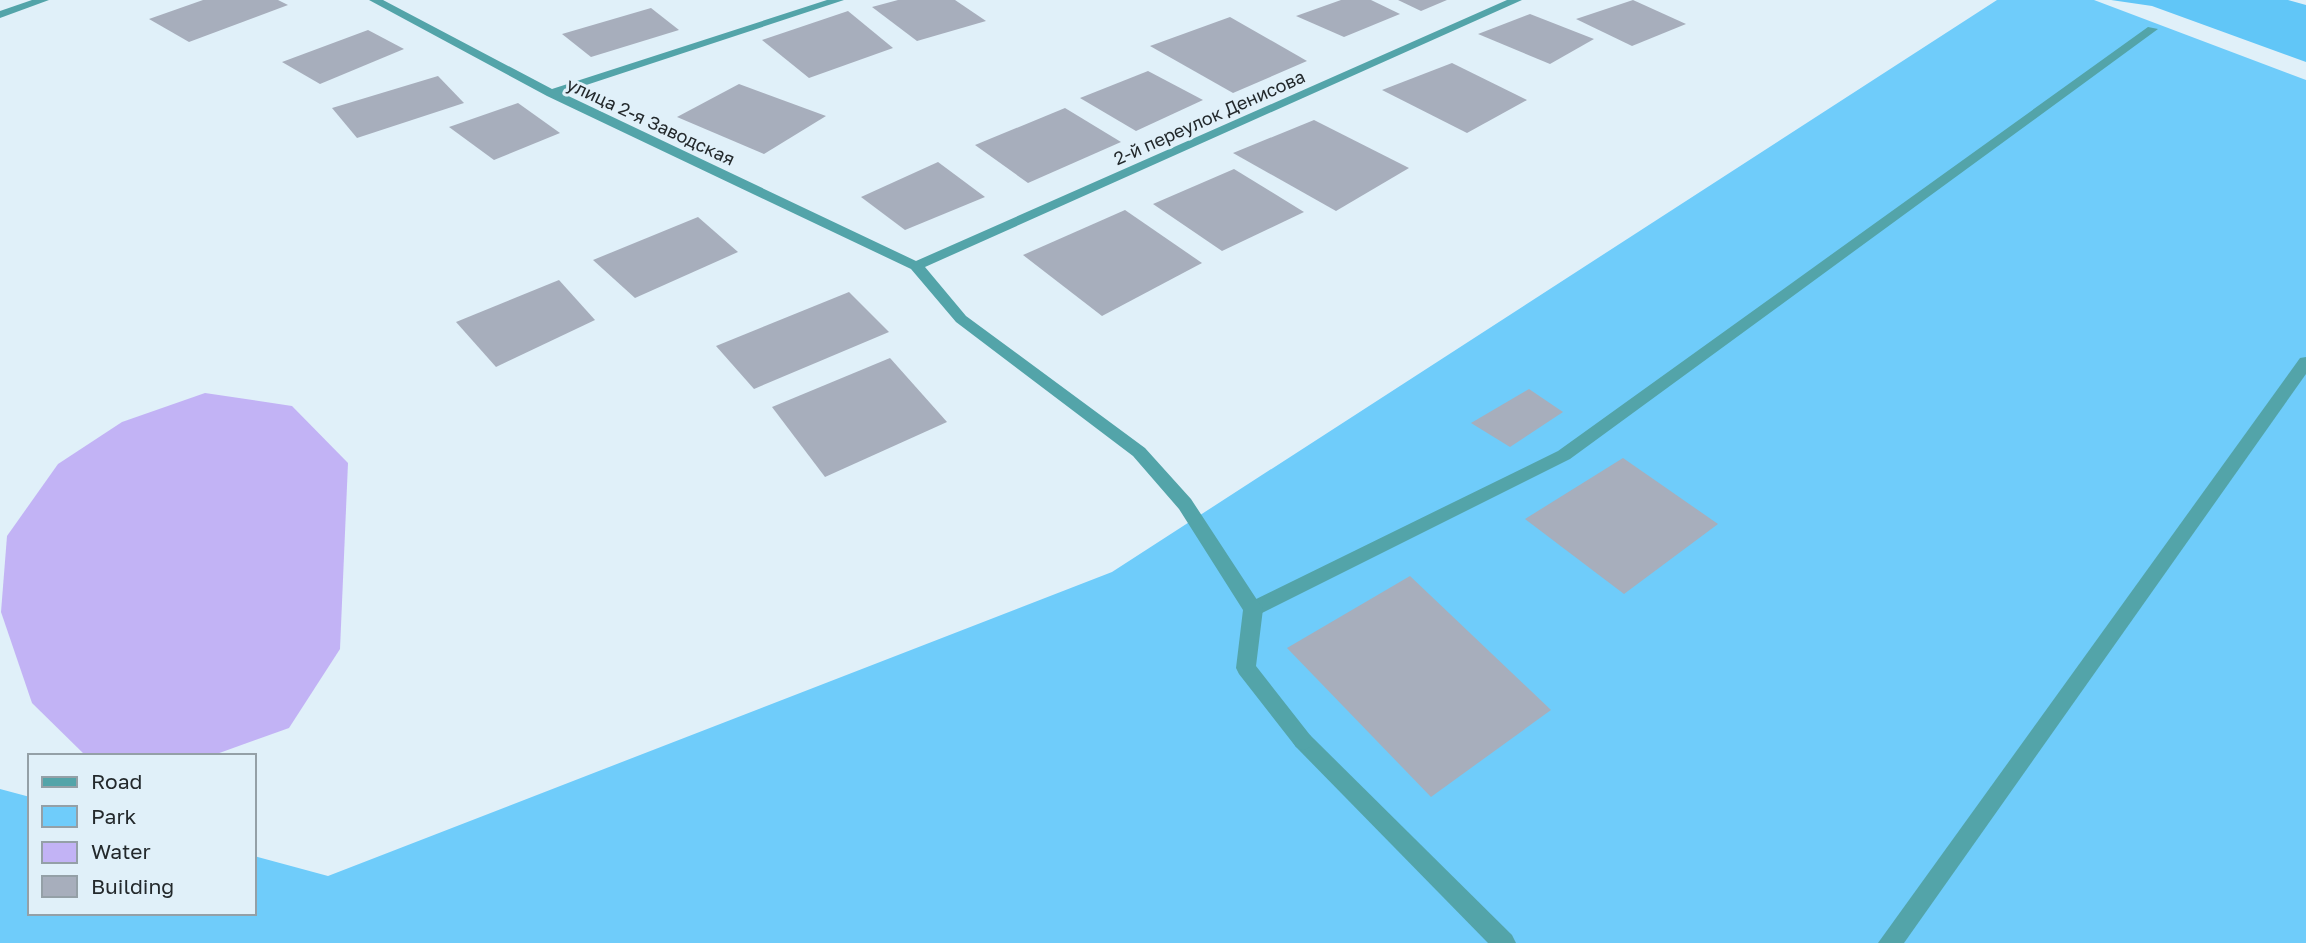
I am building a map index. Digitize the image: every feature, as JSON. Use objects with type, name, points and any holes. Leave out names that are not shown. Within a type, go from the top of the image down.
[{"type":"street","points":[[0,15],[43,0]]},
{"type":"street","name":"улица 2-я Заводская","points":[[375,0],[551,93],[916,266]]},
{"type":"street","points":[[551,93],[838,0]]},
{"type":"street","name":"2-й переулок Денисова","points":[[916,266],[1516,0]]},
{"type":"street","points":[[1253,609],[1564,455],[2152,29]]},
{"type":"street","points":[[916,266],[961,319],[1139,452],[1185,504],[1253,609],[1246,668],[1303,741],[1504,943]]},
{"type":"street","points":[[1890,943],[2306,362]]},
{"type":"green space","points":[[1997,0],[2094,0],[2306,80],[2306,943],[0,943],[0,789],[28,796],[28,915],[256,915],[256,857],[328,876],[1112,572]]},
{"type":"shaded area","points":[[2111,0],[2288,0],[2306,5],[2306,62],[2152,6]]},
{"type":"water","points":[[205,393],[292,406],[348,463],[340,649],[289,728],[217,754],[84,754],[32,703],[1,612],[7,536],[58,464],[122,422]]},
{"type":"building","points":[[203,0],[278,0],[288,5],[189,42],[149,19]]},
{"type":"building","points":[[898,0],[955,0],[986,21],[917,41],[872,7]]},
{"type":"building","points":[[1341,0],[1371,0],[1400,14],[1344,37],[1296,16]]},
{"type":"building","points":[[1398,0],[1447,0],[1421,11]]},
{"type":"building","points":[[1633,0],[1686,24],[1632,46],[1576,19]]},
{"type":"building","points":[[651,8],[679,30],[591,57],[562,34]]},
{"type":"building","points":[[848,11],[893,48],[809,78],[762,40]]},
{"type":"building","points":[[1530,14],[1594,39],[1550,64],[1478,34]]},
{"type":"building","points":[[1230,17],[1307,61],[1233,93],[1150,46]]},
{"type":"building","points":[[368,30],[404,49],[320,84],[282,62]]},
{"type":"building","points":[[1452,63],[1527,100],[1467,133],[1382,90]]},
{"type":"building","points":[[1148,71],[1203,100],[1136,131],[1080,98]]},
{"type":"building","points":[[438,76],[464,103],[357,138],[332,108]]},
{"type":"building","points":[[739,84],[826,116],[764,154],[677,117]]},
{"type":"building","points":[[518,103],[560,133],[494,160],[449,127]]},
{"type":"building","points":[[1065,108],[1121,142],[1028,183],[975,145]]},
{"type":"building","points":[[1314,120],[1409,168],[1336,211],[1233,153]]},
{"type":"building","points":[[938,162],[985,197],[905,230],[861,197]]},
{"type":"building","points":[[1234,169],[1304,212],[1222,251],[1153,204]]},
{"type":"building","points":[[1125,210],[1202,263],[1102,316],[1023,255]]},
{"type":"building","points":[[698,217],[738,252],[635,298],[593,260]]},
{"type":"building","points":[[559,280],[595,320],[496,367],[456,322]]},
{"type":"building","points":[[849,292],[889,332],[754,389],[716,346]]},
{"type":"building","points":[[890,358],[947,422],[825,477],[772,407]]},
{"type":"building","points":[[1529,389],[1563,412],[1510,447],[1471,423]]},
{"type":"building","points":[[1623,458],[1718,524],[1624,594],[1525,519]]},
{"type":"building","points":[[1410,576],[1551,710],[1431,797],[1287,648]]}]
